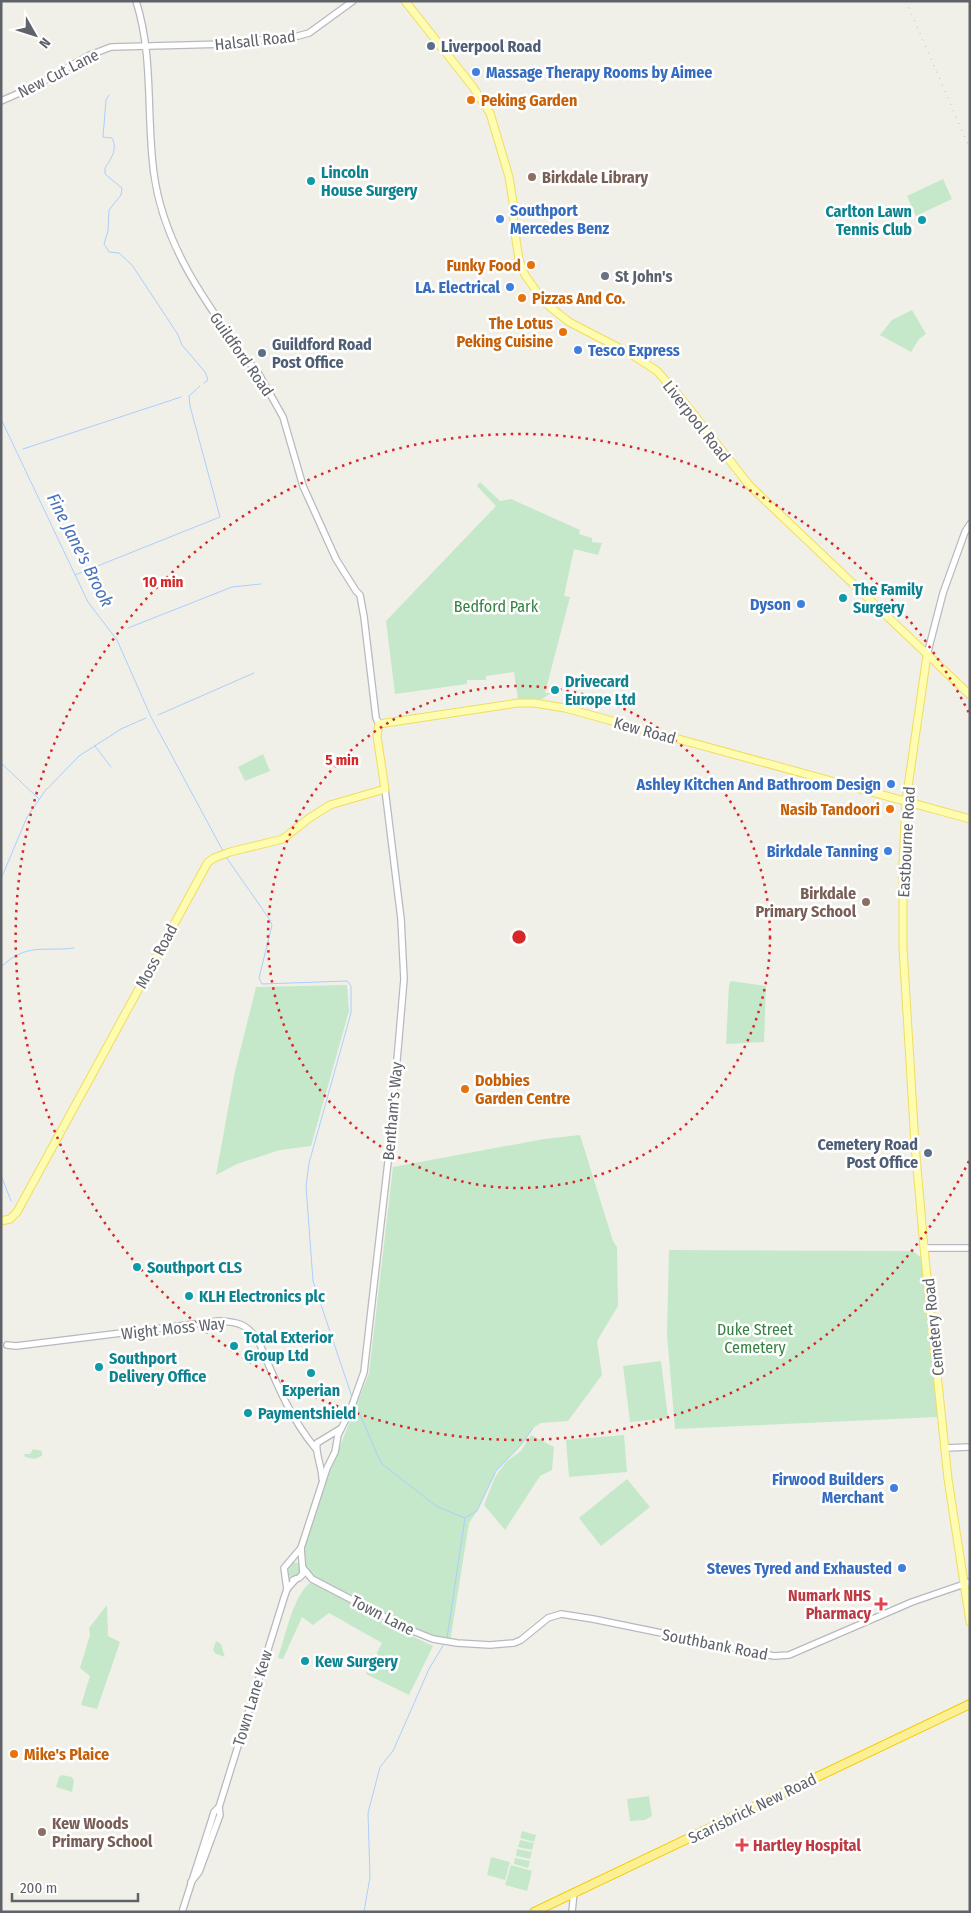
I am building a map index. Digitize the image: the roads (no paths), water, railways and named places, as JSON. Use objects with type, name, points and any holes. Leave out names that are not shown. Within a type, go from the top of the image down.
[{"type":"highway","name":"Scarisbrick New Road","points":[[534,1912],[970,1704]]},
{"type":"main road","name":"Liverpool Road","points":[[406,1],[473,87],[490,113],[509,177],[520,260],[525,276],[544,302],[569,322],[631,354],[656,371],[680,397],[749,485],[970,695]]},
{"type":"main road","name":"Eastbourne Road","points":[[907,1030],[903,948],[903,864],[906,801],[928,656]]},
{"type":"main road","name":"Kew Road","points":[[380,724],[518,703],[550,705],[970,819]]},
{"type":"main road","name":"Guildford Road","points":[[380,724],[377,736],[385,789]]},
{"type":"main road","name":"Moss Road","points":[[1,1221],[10,1219],[17,1212],[208,862],[225,854],[283,840],[308,819],[330,805],[368,792],[385,789]]},
{"type":"main road","name":"Cemetery Road","points":[[907,1030],[924,1248],[944,1448],[966,1583],[970,1622]]},
{"type":"street","name":"Guildford Road","points":[[136,1],[146,46],[154,173],[160,207],[166,226],[190,277],[243,355],[256,369],[282,417],[303,486],[319,523],[336,559],[356,591],[360,594],[374,709],[380,724]]},
{"type":"street","name":"Halsall Road","points":[[146,46],[226,44],[298,36],[309,33],[353,1]]},
{"type":"street","name":"New Cut Lane","points":[[1,101],[33,87],[90,55],[111,47],[146,46]]},
{"type":"street","points":[[928,656],[943,593],[965,532],[970,524]]},
{"type":"street","name":"Bentham's Way","points":[[335,1445],[340,1429],[353,1404],[364,1372],[389,1153],[404,979],[401,919],[385,789]]},
{"type":"street","points":[[924,1248],[970,1248]]},
{"type":"street","name":"Wight Moss Way","points":[[7,1345],[16,1346],[219,1321],[240,1323],[252,1332],[258,1340],[286,1405],[318,1451]]},
{"type":"street","name":"Bentham's Way","points":[[323,1439],[340,1429]]},
{"type":"street","points":[[301,1548],[284,1568],[286,1576],[290,1579],[297,1579],[302,1574],[301,1548],[335,1445],[332,1440],[304,1433]]},
{"type":"street","points":[[321,1488],[322,1472],[318,1443],[323,1439]]},
{"type":"street","points":[[944,1448],[970,1447]]},
{"type":"street","points":[[318,1451],[328,1457],[333,1454]]},
{"type":"street","points":[[289,1561],[298,1561],[302,1566]]},
{"type":"street","name":"Town Lane","points":[[302,1566],[312,1579],[408,1629],[434,1639],[457,1643]]},
{"type":"street","name":"Town Lane Kew","points":[[182,1912],[214,1812],[219,1807],[287,1589],[286,1576]]},
{"type":"street","name":"Town Lane","points":[[297,1579],[312,1579]]},
{"type":"street","name":"Town Lane Kew","points":[[287,1589],[297,1579]]},
{"type":"street","name":"Southbank Road","points":[[457,1643],[490,1645],[514,1643],[521,1640],[548,1618],[561,1614],[758,1654],[781,1656],[789,1655],[912,1602],[966,1583]]},
{"type":"street","points":[[572,1912],[574,1892]]},
{"type":"waterway","points":[[109,95],[106,100],[103,137],[112,138],[114,150],[105,168],[105,174],[122,188],[121,195],[109,210],[108,231],[104,244],[109,252],[119,253],[132,265],[177,333],[182,345],[205,372],[208,380],[204,383]]},
{"type":"waterway","points":[[75,575],[220,517],[190,406],[189,396],[200,386]]},
{"type":"waterway","points":[[23,449],[181,397]]},
{"type":"waterway","name":"Fine Jane's Brook","points":[[1,419],[88,602],[117,640],[151,717],[223,851]]},
{"type":"waterway","points":[[128,628],[232,587],[261,584]]},
{"type":"waterway","points":[[158,715],[254,673]]},
{"type":"waterway","points":[[1,879],[27,817],[45,791],[79,756],[121,729],[146,718]]},
{"type":"waterway","points":[[95,746],[111,767]]},
{"type":"waterway","points":[[1,763],[39,799]]},
{"type":"waterway","points":[[226,857],[272,925],[259,978],[262,984],[347,981],[351,986],[351,1013],[309,1163],[306,1186],[313,1281],[352,1397]]},
{"type":"waterway","points":[[1,967],[10,959],[27,951],[74,948]]},
{"type":"waterway","points":[[1,1175],[11,1201]]},
{"type":"waterway","points":[[355,1403],[381,1463],[436,1506],[465,1518]]},
{"type":"waterway","points":[[466,1517],[477,1511],[496,1471],[521,1445],[533,1428]]},
{"type":"waterway","points":[[447,1638],[465,1518]]},
{"type":"waterway","points":[[364,1912],[370,1877],[368,1813],[380,1767],[393,1751],[429,1669],[444,1644]]},
{"type":"railway","points":[[906,1],[970,149]]},
{"type":"place","name":"Liverpool Road","points":[[431,46]]},
{"type":"place","name":"Massage Therapy Rooms by Aimee","points":[[476,72]]},
{"type":"place","name":"Peking Garden","points":[[471,100]]},
{"type":"place","name":"Birkdale Library","points":[[532,177]]},
{"type":"place","name":"Lincoln House Surgery","points":[[311,181]]},
{"type":"place","name":"Southport Mercedes Benz","points":[[500,219]]},
{"type":"place","name":"Carlton Lawn Tennis Club","points":[[922,220]]},
{"type":"place","name":"Funky Food","points":[[531,265]]},
{"type":"place","name":"St John's","points":[[605,276]]},
{"type":"place","name":"LA. Electrical","points":[[510,287]]},
{"type":"place","name":"Pizzas And Co.","points":[[522,298]]},
{"type":"place","name":"The Lotus Peking Cuisine","points":[[563,332]]},
{"type":"place","name":"Tesco Express","points":[[578,350]]},
{"type":"place","name":"Guildford Road Post Office","points":[[262,353]]},
{"type":"place","name":"The Family Surgery","points":[[843,598]]},
{"type":"place","name":"Dyson","points":[[801,604]]},
{"type":"place","name":"Drivecard Europe Ltd","points":[[555,690]]},
{"type":"place","name":"Ashley Kitchen And Bathroom Design","points":[[891,784]]},
{"type":"place","name":"Nasib Tandoori","points":[[890,809]]},
{"type":"place","name":"Birkdale Tanning","points":[[888,851]]},
{"type":"place","name":"Birkdale Primary School","points":[[866,902]]},
{"type":"place","name":"Dobbies Garden Centre","points":[[465,1089]]},
{"type":"place","name":"Cemetery Road Post Office","points":[[928,1153]]},
{"type":"place","name":"Southport CLS","points":[[137,1267]]},
{"type":"place","name":"KLH Electronics plc","points":[[189,1296]]},
{"type":"place","name":"Total Exterior Group Ltd","points":[[234,1346]]},
{"type":"place","name":"Southport Delivery Office","points":[[99,1367]]},
{"type":"place","name":"Experian","points":[[311,1373]]},
{"type":"place","name":"Paymentshield","points":[[248,1413]]},
{"type":"place","name":"Firwood Builders Merchant","points":[[894,1488]]},
{"type":"place","name":"Steves Tyred and Exhausted","points":[[902,1568]]},
{"type":"place","name":"Numark NHS Pharmacy","points":[[881,1604]]},
{"type":"place","name":"Kew Surgery","points":[[305,1661]]},
{"type":"place","name":"Mike's Plaice","points":[[14,1754]]},
{"type":"place","name":"Kew Woods Primary School","points":[[42,1832]]},
{"type":"place","name":"Hartley Hospital","points":[[742,1845]]},
{"type":"park label","name":"Bedford Park","points":[[496,606]]},
{"type":"park label","name":"Duke Street Cemetery","points":[[755,1338]]}]
